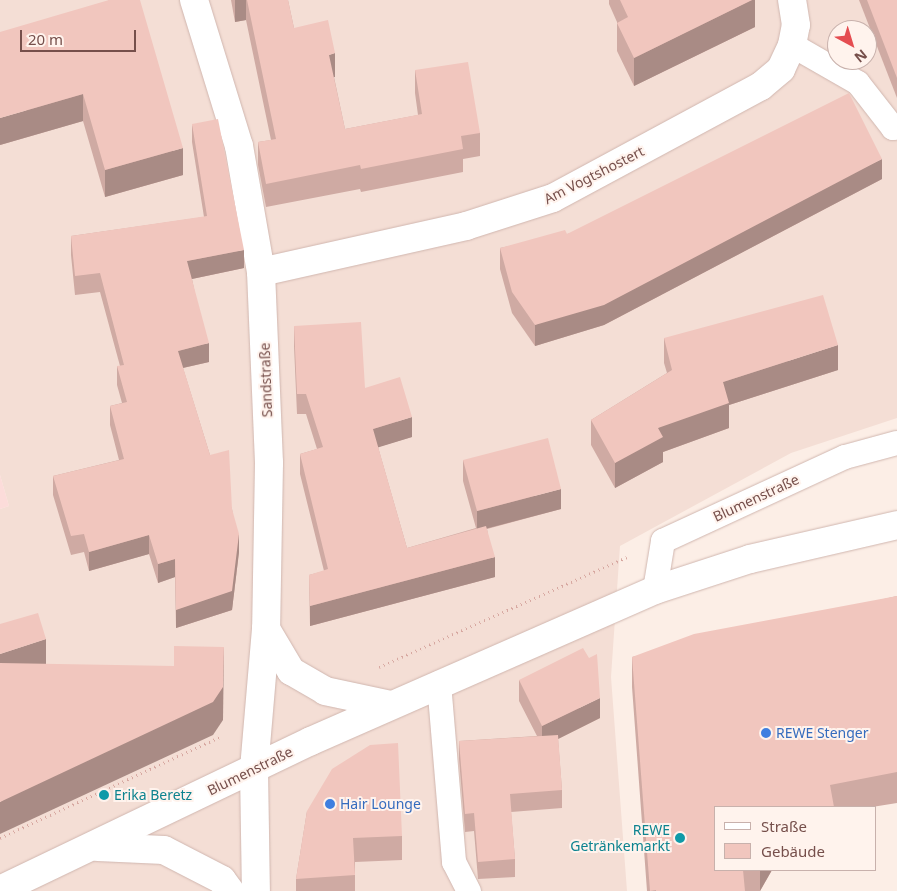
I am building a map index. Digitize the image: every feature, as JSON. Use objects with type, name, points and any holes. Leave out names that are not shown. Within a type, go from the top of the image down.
[{"type":"street","name":"Sandstraße","points":[[194,0],[239,146],[261,272],[269,463],[266,629],[256,721],[254,769],[256,891]]},
{"type":"street","name":"Am Vogtshostert","points":[[261,272],[466,226],[553,198],[761,86],[781,69],[792,45],[796,25],[792,0]]},
{"type":"street","name":"Blumenstraße","points":[[0,890],[439,683],[656,590],[750,559],[897,525]]},
{"type":"street","points":[[266,629],[291,671],[325,691],[391,705]]},
{"type":"street","points":[[96,846],[164,850],[222,880],[230,891]]},
{"type":"lane","points":[[792,45],[858,83],[893,128],[897,126]]},
{"type":"lane","name":"Blumenstraße","points":[[663,541],[845,457],[897,443]]},
{"type":"lane","points":[[656,590],[663,541]]},
{"type":"lane","points":[[439,683],[454,862],[470,891]]},
{"type":"path","points":[[325,691],[663,541]]},
{"type":"path","points":[[0,838],[256,721]]},
{"type":"shaded area","points":[[0,0],[897,0],[897,418],[791,453],[620,546],[611,677],[627,891],[0,891],[0,509],[9,506],[0,475]]},
{"type":"shaded area","points":[[0,475],[9,506],[0,509]]},
{"type":"building","points":[[109,0],[140,0],[183,148],[105,170],[83,94],[0,118],[0,32]]},
{"type":"building","points":[[247,0],[288,0],[294,28],[328,20],[335,53],[329,55],[345,129],[422,114],[415,70],[468,62],[480,133],[461,136],[463,149],[361,169],[360,165],[266,184],[258,142],[276,139]]},
{"type":"building","points":[[620,0],[752,0],[634,58],[617,23],[628,17]]},
{"type":"building","points":[[867,0],[897,0],[897,78],[877,26],[877,20],[875,20]]},
{"type":"building","points":[[849,93],[882,159],[604,305],[535,325],[512,292],[500,248],[565,230],[567,234]]},
{"type":"building","points":[[218,119],[244,250],[187,261],[209,343],[178,351],[210,455],[229,450],[232,509],[239,534],[232,591],[176,610],[175,559],[158,564],[149,535],[89,552],[84,534],[71,536],[53,476],[124,459],[110,406],[127,402],[117,366],[124,365],[100,273],[75,276],[71,236],[207,216],[192,124]]},
{"type":"building","points":[[823,295],[838,345],[723,382],[729,403],[658,428],[663,437],[615,463],[591,420],[672,370],[664,338]]},
{"type":"building","points":[[361,322],[365,388],[400,377],[412,417],[373,429],[407,548],[486,526],[495,557],[310,606],[309,575],[328,569],[300,454],[323,447],[306,394],[297,394],[294,326]]},
{"type":"building","points":[[548,438],[561,489],[477,511],[463,460]]},
{"type":"building","name":"REWE Stenger","points":[[897,596],[897,772],[830,785],[834,806],[714,806],[714,871],[743,871],[745,891],[650,891],[632,657],[694,634]]},
{"type":"building","points":[[38,613],[46,639],[0,654],[0,624]]},
{"type":"building","points":[[174,646],[224,647],[223,687],[213,702],[0,802],[0,663],[174,666]]},
{"type":"building","points":[[583,648],[589,658],[597,654],[600,698],[542,726],[519,680]]},
{"type":"building","points":[[558,735],[562,790],[510,794],[515,859],[478,862],[474,813],[465,814],[459,741]]},
{"type":"building","points":[[398,743],[402,836],[353,838],[355,875],[296,879],[307,811],[332,769],[370,745]]},
{"type":"place","name":"REWE Stenger","points":[[766,733]]},
{"type":"place","name":"Erika Beretz","points":[[104,795]]},
{"type":"place","name":"Hair Lounge","points":[[330,804]]},
{"type":"place","name":"REWE Getränkemarkt","points":[[680,838]]}]
